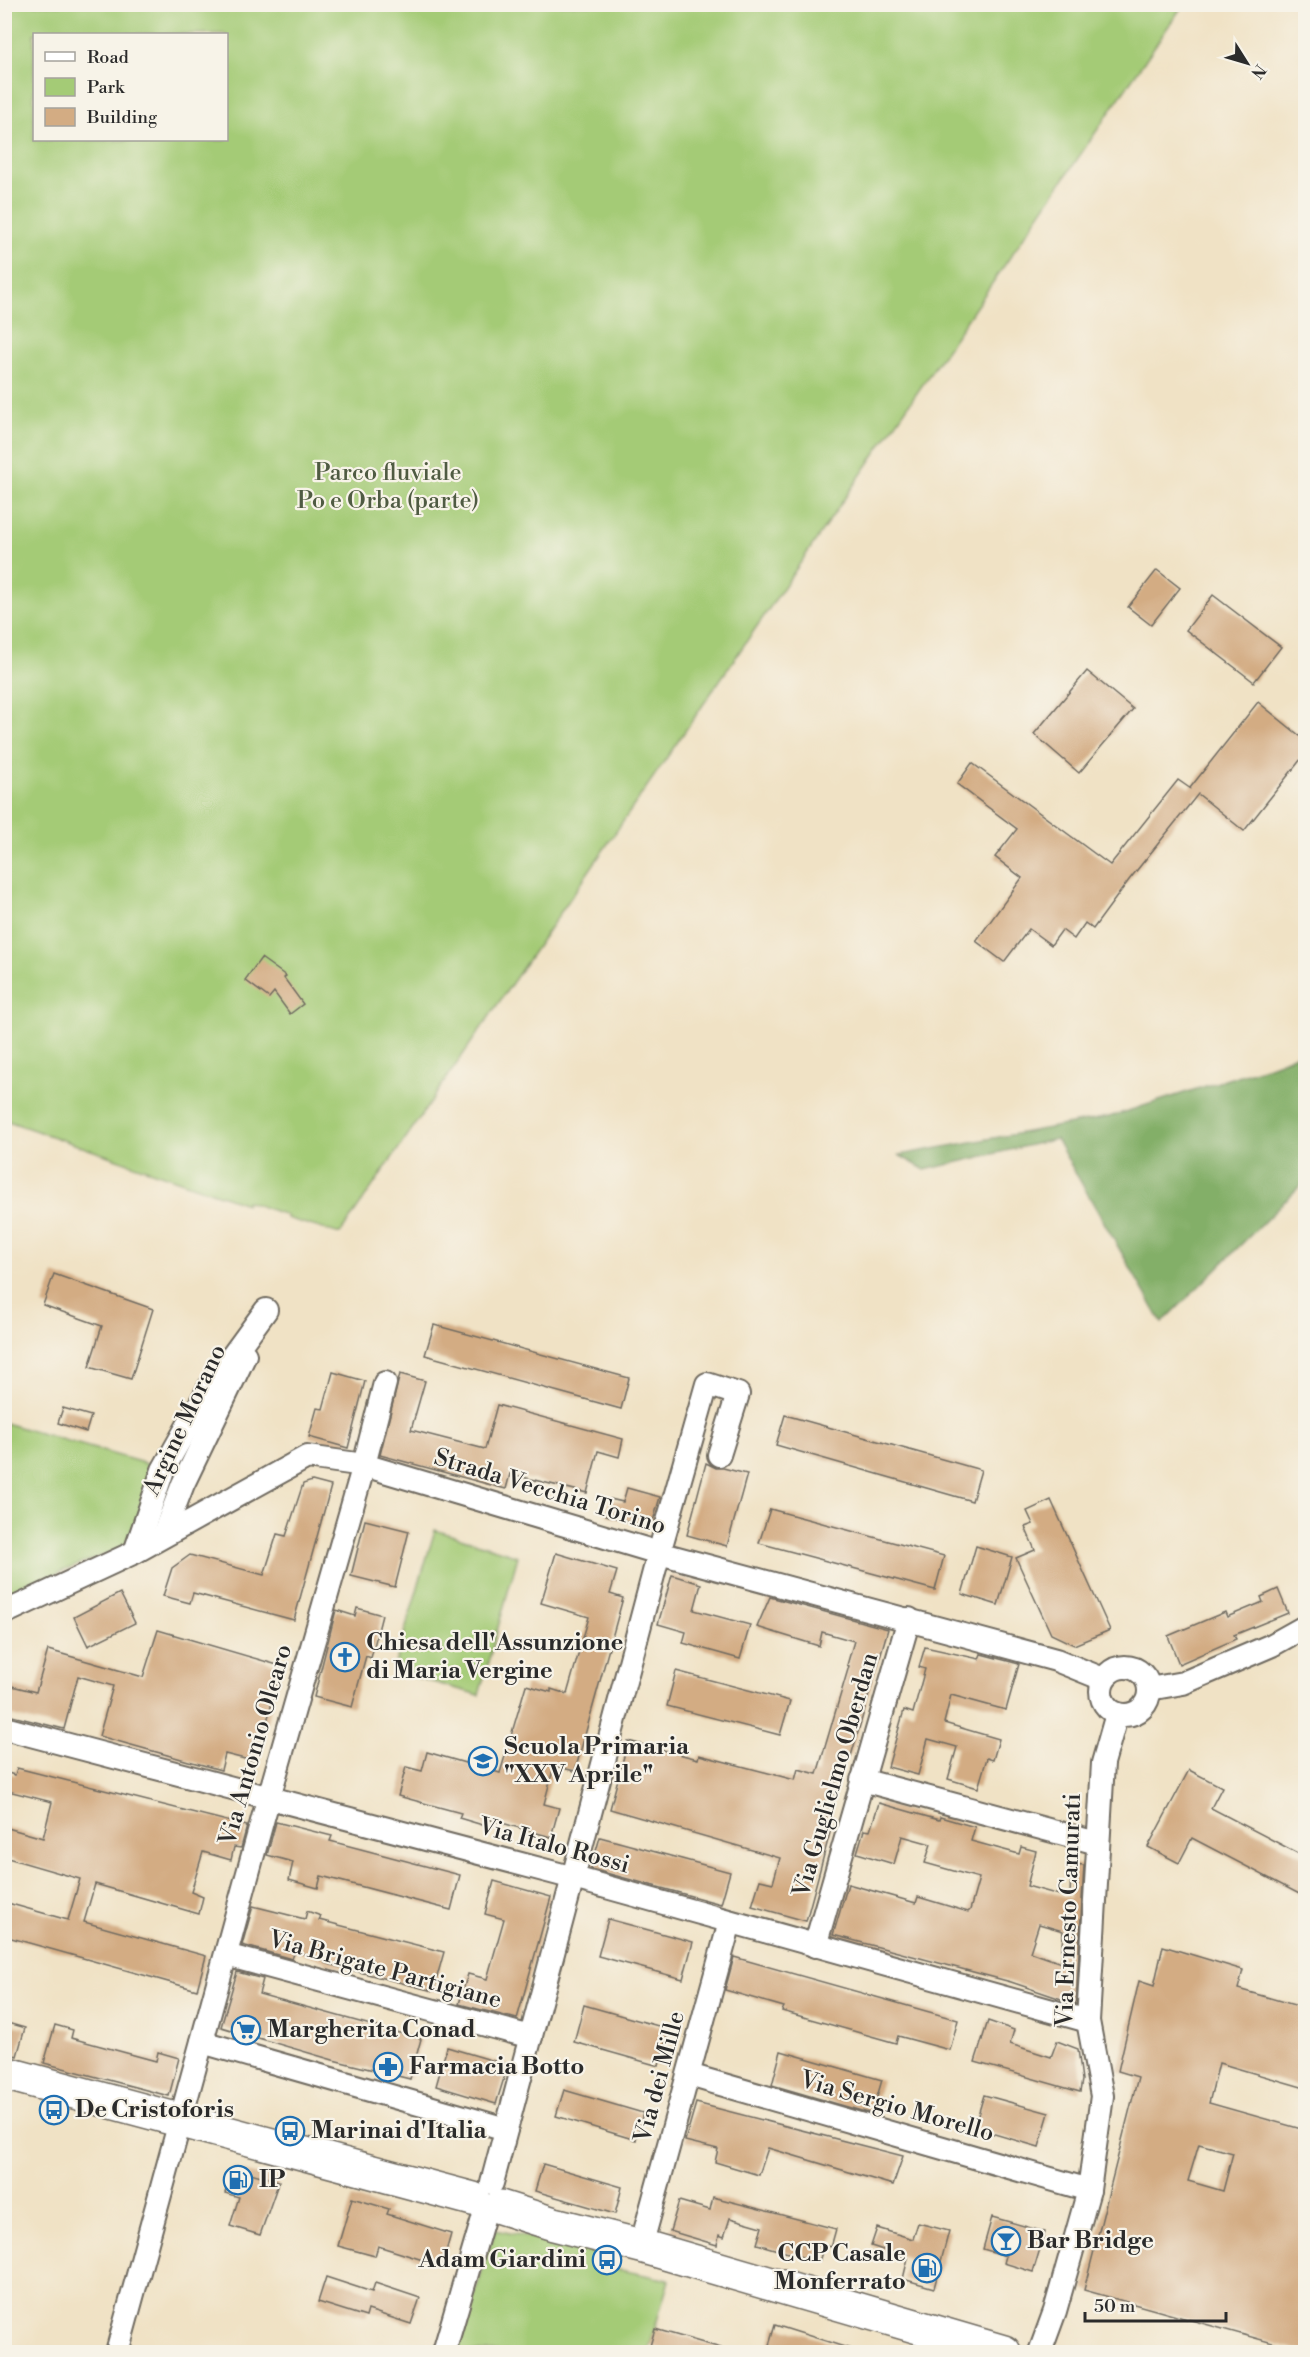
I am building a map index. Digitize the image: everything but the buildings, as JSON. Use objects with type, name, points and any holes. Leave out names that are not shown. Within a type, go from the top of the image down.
[{"type":"main road","points":[[4,2073],[488,2200],[554,2224],[641,2246],[1004,2352]]},
{"type":"street","name":"Argine Morano","points":[[135,1552],[163,1470],[209,1388],[261,1318],[183,1484],[162,1536]]},
{"type":"street","name":"Via Antonio Olearo","points":[[117,2352],[385,1383]]},
{"type":"street","points":[[444,2352],[488,2200],[659,1553],[707,1384],[738,1394],[719,1455]]},
{"type":"street","name":"Strada Vecchia Torino","points":[[4,1613],[135,1552],[307,1457],[364,1465],[659,1553],[1056,1659],[1103,1679]]},
{"type":"street","name":"Via Guglielmo Oberdan","points":[[815,1946],[909,1619]]},
{"type":"street","points":[[1149,1689],[1183,1683],[1272,1646],[1305,1626]]},
{"type":"street","points":[[1130,1667],[1143,1675],[1149,1689],[1148,1697],[1140,1710],[1133,1714],[1111,1712],[1102,1700],[1103,1679],[1114,1669],[1130,1667]]},
{"type":"street","name":"Via Ernesto Camurati","points":[[1040,2352],[1056,2311],[1089,2190],[1102,2096],[1088,2021],[1102,1763],[1117,1714]]},
{"type":"street","name":"Via Italo Rossi","points":[[4,1728],[574,1878],[1088,2021]]},
{"type":"street","points":[[862,1780],[1097,1843]]},
{"type":"street","name":"Via dei Mille","points":[[641,2246],[730,1922]]},
{"type":"street","name":"Via Brigate Partigiane","points":[[226,1955],[531,2037]]},
{"type":"street","points":[[202,2042],[506,2128]]},
{"type":"street","name":"Via Sergio Morello","points":[[689,2075],[1089,2190]]},
{"type":"green space","name":"Parco fluviale Po e Orba (parte)","points":[[5,5],[1183,5],[340,1234],[286,1218],[286,1215],[246,1201],[246,1204],[5,1120]]},
{"type":"green space","points":[[1305,1051],[1305,1181],[1162,1323],[1056,1139],[925,1170],[899,1155],[1109,1117],[1275,1064]]},
{"type":"green space","points":[[5,1423],[161,1468],[124,1547],[5,1594]]},
{"type":"green space","points":[[435,1530],[518,1556],[479,1695],[393,1671]]},
{"type":"green space","points":[[495,2230],[605,2252],[602,2266],[669,2280],[648,2352],[457,2352]]},
{"type":"place","name":"Chiesa dell'Assunzione di Maria Vergine","points":[[345,1657]]},
{"type":"place","name":"Scuola Primaria \"XXV Aprile\"","points":[[483,1761]]},
{"type":"place","name":"Margherita Conad","points":[[246,2030]]},
{"type":"place","name":"Farmacia Botto","points":[[388,2067]]},
{"type":"place","name":"De Cristoforis","points":[[54,2110]]},
{"type":"place","name":"Marinai d'Italia","points":[[290,2131]]},
{"type":"place","name":"IP","points":[[238,2180]]},
{"type":"place","name":"Bar Bridge","points":[[1006,2241]]},
{"type":"place","name":"Adam Giardini","points":[[607,2260]]},
{"type":"place","name":"CCP Casale Monferrato","points":[[927,2268]]}]
